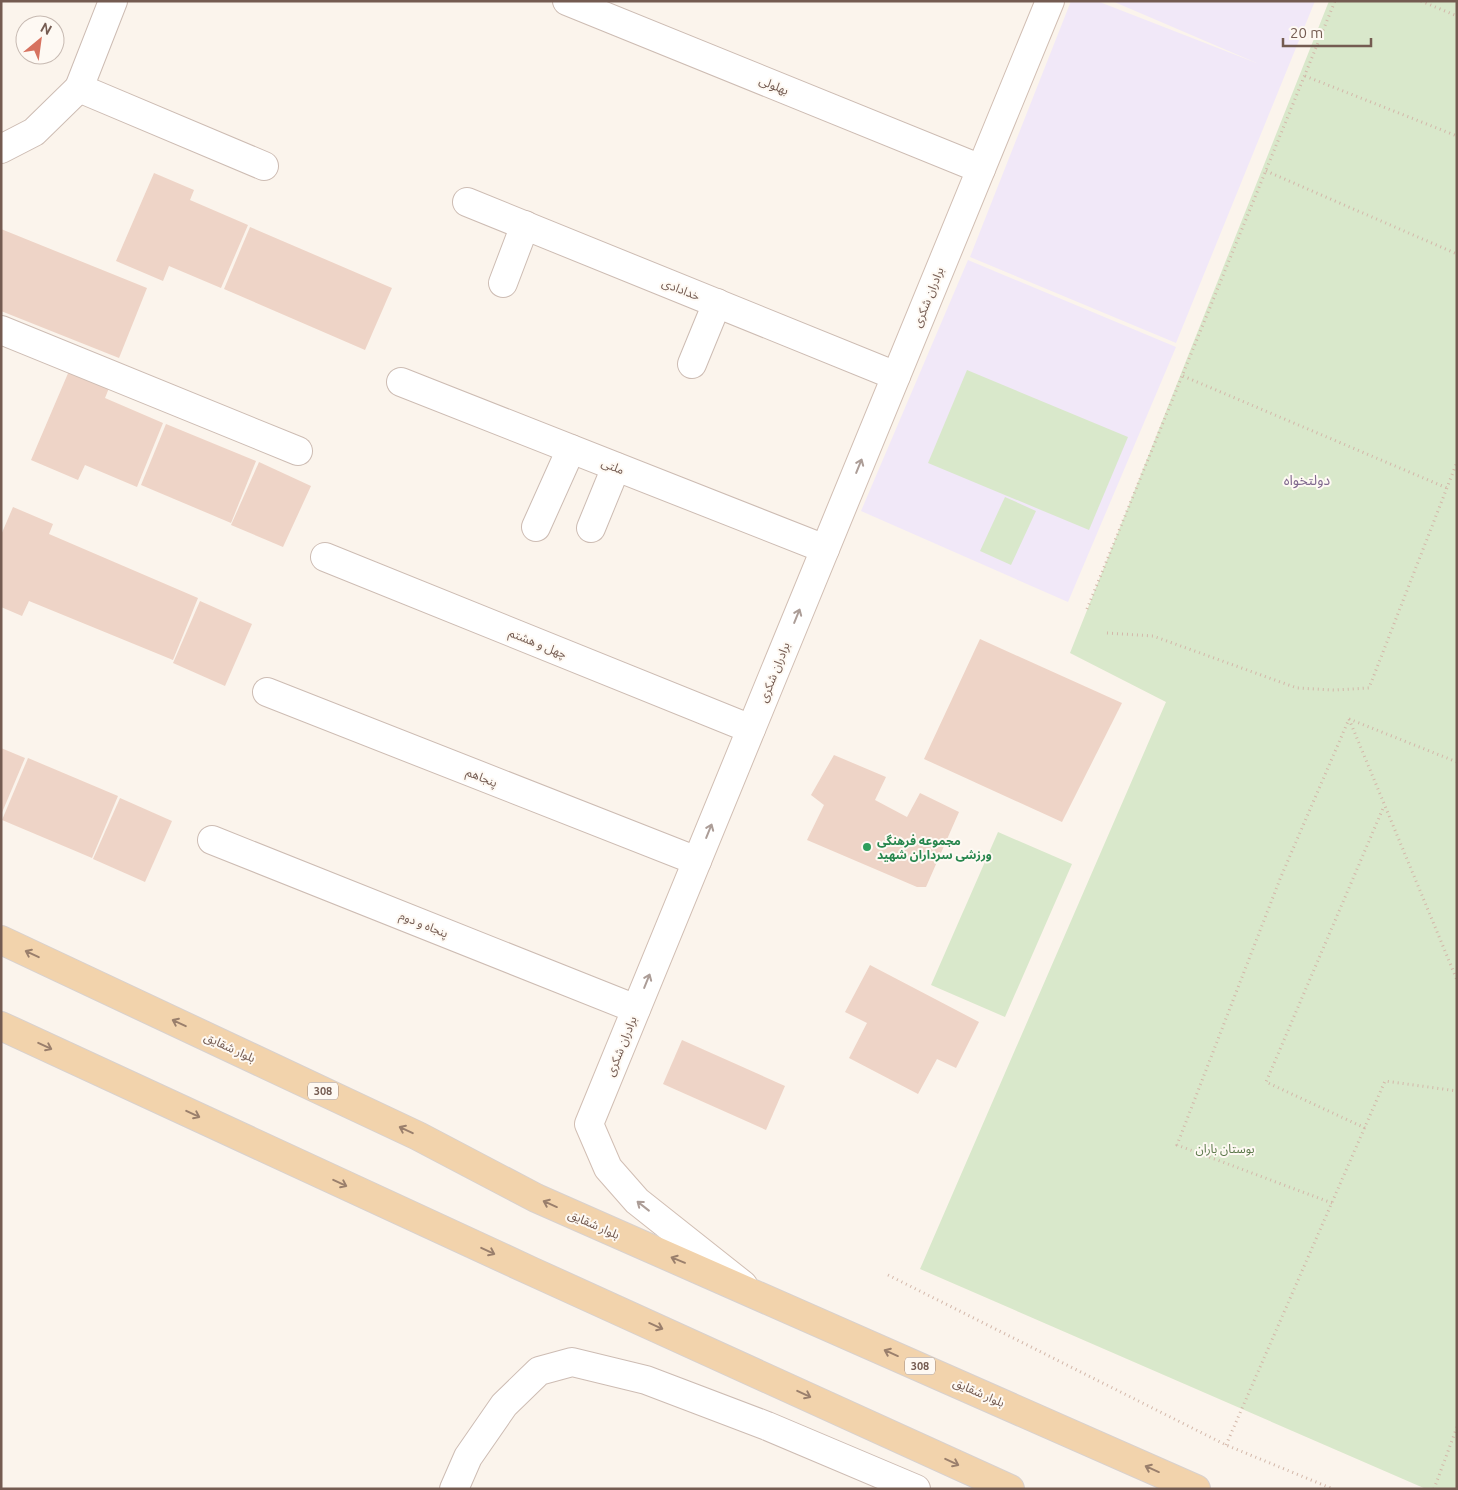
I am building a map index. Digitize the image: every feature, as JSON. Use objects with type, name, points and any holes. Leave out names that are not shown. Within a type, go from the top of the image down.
[{"type":"main road","name":"بلوار شقایق","points":[[1,940],[418,1136],[536,1198],[642,1246],[750,1290],[1196,1489]]},
{"type":"main road","points":[[1,1026],[546,1278],[1010,1489]]},
{"type":"street","points":[[1,149],[34,132],[79,88],[113,1]]},
{"type":"street","name":"بهلولی","points":[[567,1],[981,169]]},
{"type":"street","name":"برادران شکری","points":[[750,1290],[637,1201],[608,1168],[589,1124],[1050,1]]},
{"type":"street","points":[[79,88],[264,166]]},
{"type":"street","name":"خدادادی","points":[[467,202],[896,376]]},
{"type":"street","points":[[503,283],[525,225]]},
{"type":"street","points":[[692,364],[717,304]]},
{"type":"street","points":[[1,330],[298,451]]},
{"type":"street","name":"ملتی","points":[[401,382],[825,549]]},
{"type":"street","points":[[536,527],[571,449]]},
{"type":"street","points":[[592,528],[616,467]]},
{"type":"street","name":"چهل و هشتم","points":[[325,557],[751,729]]},
{"type":"street","name":"پنجاهم","points":[[267,692],[697,861]]},
{"type":"street","name":"پنجاه و دوم","points":[[212,840],[636,1009]]},
{"type":"street","points":[[454,1489],[468,1457],[504,1404],[539,1371],[572,1362],[646,1380],[767,1426],[916,1489]]},
{"type":"path","points":[[1088,609],[1335,1]]},
{"type":"path","points":[[1421,1],[1457,16]]},
{"type":"path","points":[[1305,76],[1457,136]]},
{"type":"path","points":[[1266,171],[1457,254]]},
{"type":"path","points":[[1183,376],[1447,488]]},
{"type":"path","points":[[1107,633],[1153,636],[1297,688],[1334,690],[1369,688],[1457,462]]},
{"type":"path","points":[[1349,719],[1457,762]]},
{"type":"path","points":[[1349,719],[1457,980]]},
{"type":"path","points":[[1332,1203],[1177,1145],[1280,879],[1349,719]]},
{"type":"path","points":[[1365,1128],[1266,1082],[1384,806]]},
{"type":"path","points":[[1226,1445],[1386,1081],[1457,1091]]},
{"type":"path","points":[[888,1275],[1226,1445],[1333,1489]]},
{"type":"path","points":[[1434,1489],[1457,1426]]},
{"type":"shaded area","points":[[1071,1],[1097,1],[1259,64],[1112,1],[1315,1],[1176,343],[970,257]]},
{"type":"shaded area","points":[[968,260],[1176,347],[1068,602],[861,511]]},
{"type":"green space","name":"بوستان باران","points":[[1329,1],[1457,1],[1457,1489],[1426,1489],[920,1269],[1166,702],[1070,653]]},
{"type":"green space","points":[[967,370],[1128,437],[1089,530],[928,463]]},
{"type":"green space","points":[[1005,497],[1036,511],[1011,565],[980,551]]},
{"type":"green space","points":[[998,832],[1072,864],[1005,1017],[931,985]]},
{"type":"building","points":[[154,173],[194,190],[190,200],[248,225],[221,288],[169,266],[163,281],[116,261]]},
{"type":"building","points":[[250,227],[392,288],[365,350],[224,289]]},
{"type":"building","points":[[1,229],[147,288],[119,358],[1,311]]},
{"type":"building","points":[[69,371],[109,388],[105,398],[163,423],[137,487],[85,465],[78,480],[31,460]]},
{"type":"building","points":[[166,424],[256,461],[231,523],[141,485]]},
{"type":"building","points":[[259,462],[311,486],[283,547],[231,525]]},
{"type":"building","points":[[13,507],[53,524],[49,534],[198,598],[173,660],[29,601],[22,616],[1,607],[1,535]]},
{"type":"building","points":[[200,601],[252,624],[225,686],[173,663]]},
{"type":"building","points":[[980,639],[1122,703],[1062,822],[924,759]]},
{"type":"building","points":[[1,748],[25,758],[1,815]]},
{"type":"building","points":[[834,755],[886,777],[875,800],[907,817],[920,793],[959,812],[926,887],[917,887],[807,840],[824,805],[811,795]]},
{"type":"building","points":[[28,758],[118,796],[92,858],[2,820]]},
{"type":"building","points":[[120,798],[172,821],[145,882],[93,859]]},
{"type":"building","points":[[870,965],[979,1022],[956,1068],[937,1059],[918,1094],[849,1058],[867,1023],[845,1012]]},
{"type":"building","points":[[682,1040],[785,1086],[766,1130],[663,1084]]},
{"type":"place","name":"مجموعه فرهنگی ورزشی سرداران شهید","points":[[867,847]]},
{"type":"district","name":"دولتخواه","points":[[1307,480]]}]
